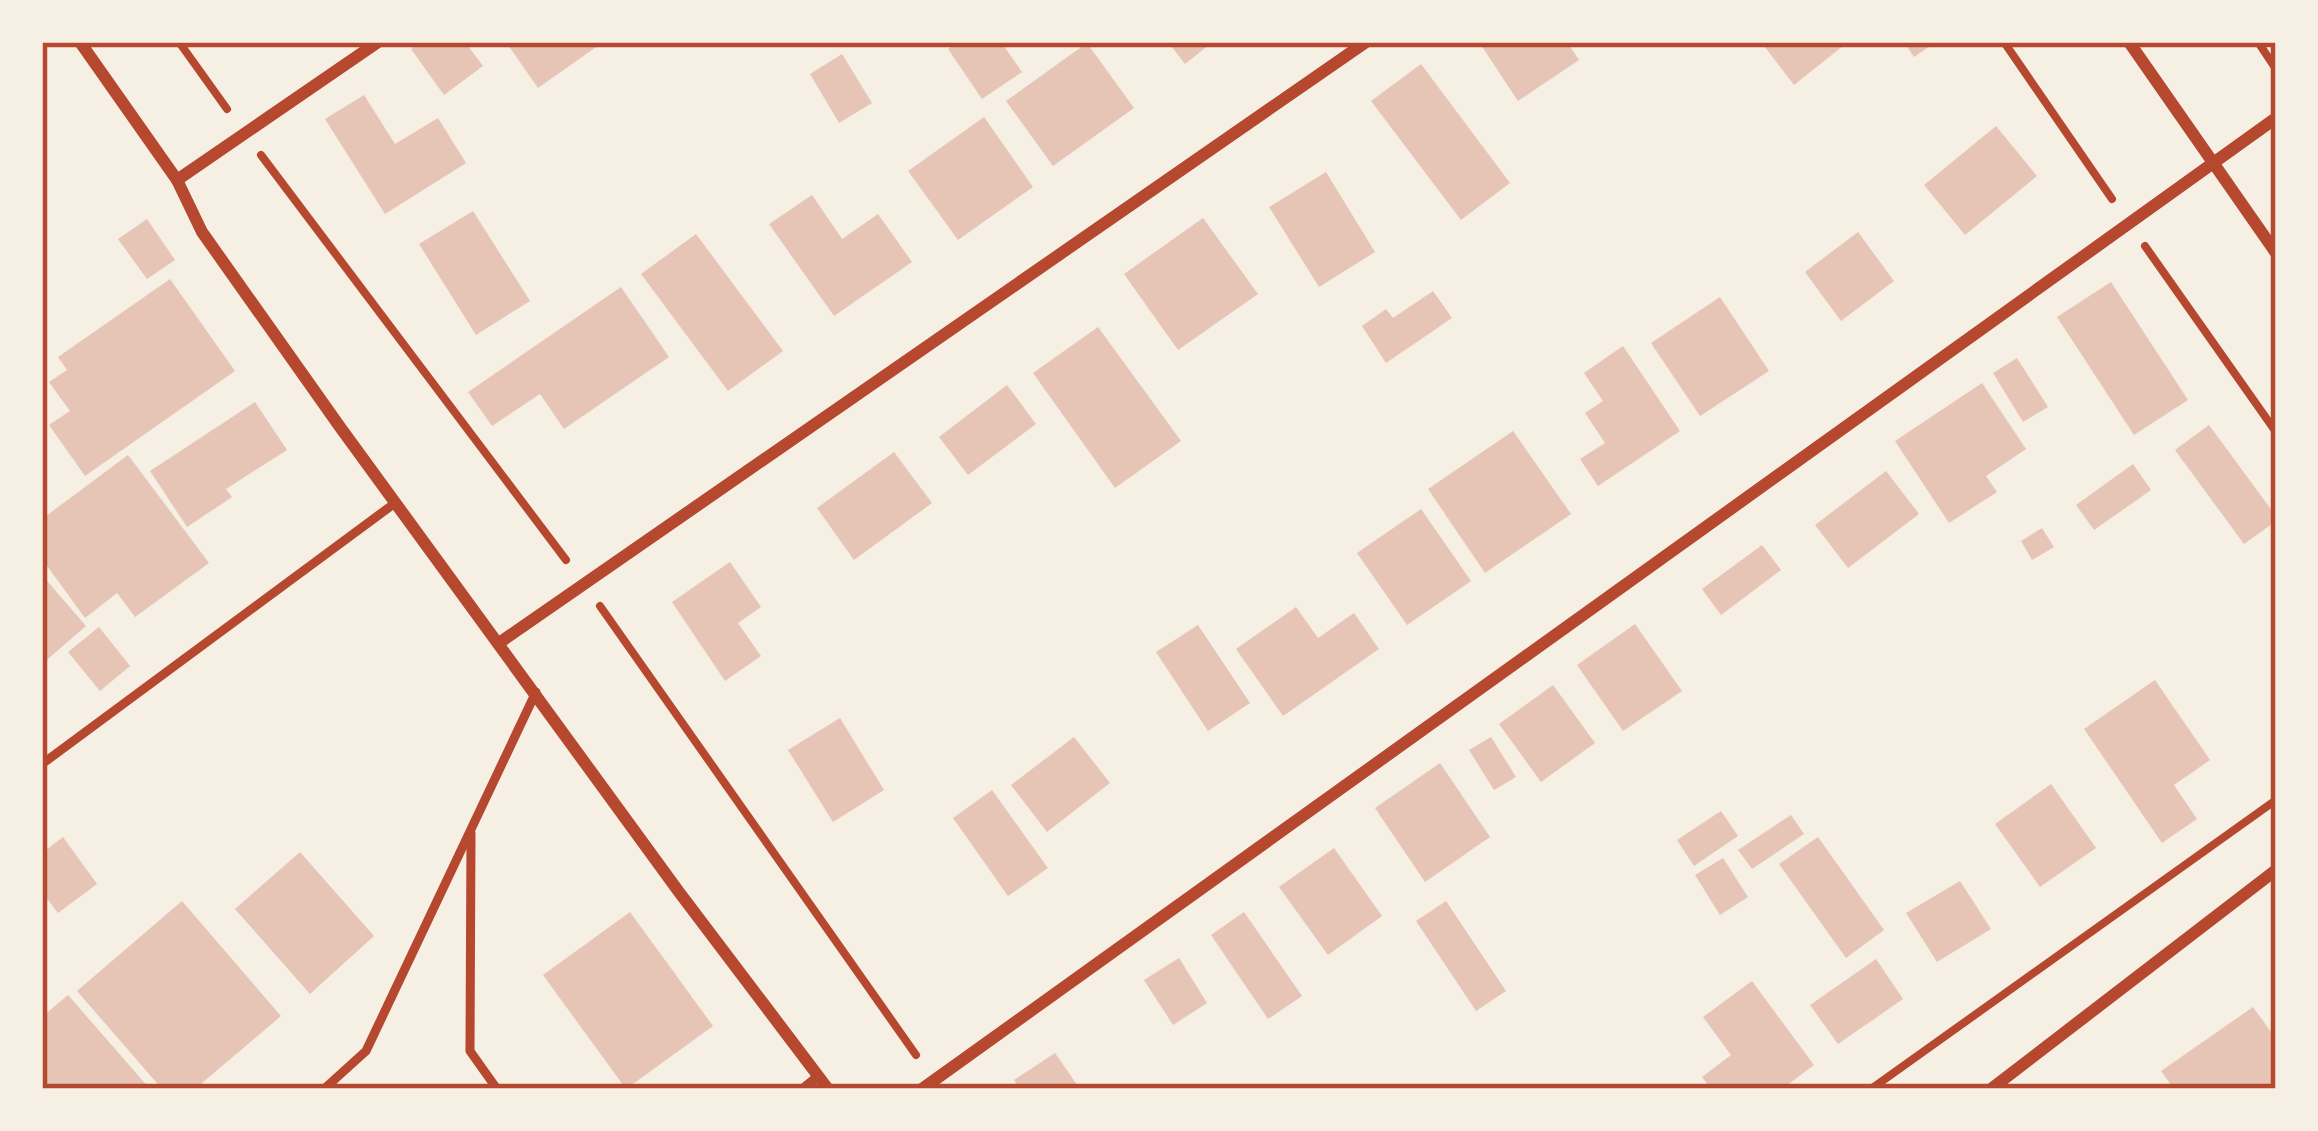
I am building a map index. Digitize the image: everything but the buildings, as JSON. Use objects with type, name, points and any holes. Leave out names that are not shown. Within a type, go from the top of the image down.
[{"type":"street","points":[[80,42],[177,180],[202,232],[395,503],[828,1089]]},
{"type":"street","points":[[177,180],[378,42]]},
{"type":"street","points":[[499,643],[1366,42]]},
{"type":"street","points":[[2129,42],[2276,253]]},
{"type":"street","points":[[922,1089],[2276,118]]},
{"type":"street","points":[[1991,1089],[2276,870]]},
{"type":"lane","points":[[42,764],[395,503]]},
{"type":"lane","points":[[324,1089],[366,1051],[536,692]]},
{"type":"lane","points":[[471,829],[470,1051],[497,1089]]},
{"type":"lane","points":[[802,1089],[818,1076]]},
{"type":"path","points":[[2258,42],[2276,68]]},
{"type":"path","points":[[1871,1089],[2276,800]]}]
